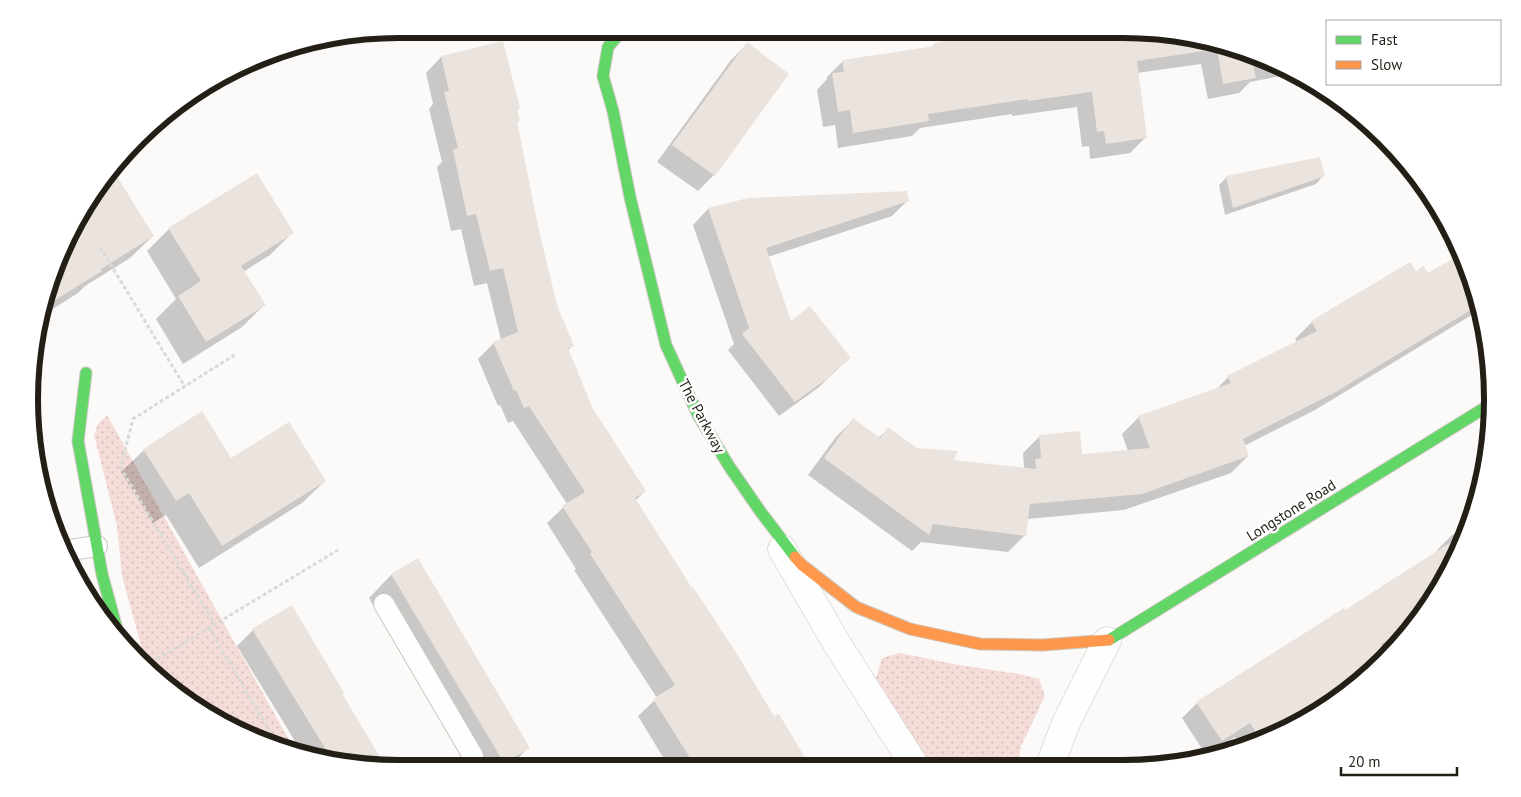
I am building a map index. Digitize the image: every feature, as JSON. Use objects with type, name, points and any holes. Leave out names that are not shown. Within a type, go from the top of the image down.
[{"type":"street","name":"The Parkway","points":[[616,38],[608,47],[604,76],[630,197],[666,344],[698,415],[729,466],[760,511],[837,644],[911,760]]},
{"type":"street","points":[[86,374],[78,441],[102,574],[115,622]]},
{"type":"street","name":"Longstone Road","points":[[1107,641],[1484,409]]},
{"type":"street","points":[[760,511],[802,565],[856,607],[910,629],[980,644],[1042,645],[1107,641],[1066,724],[1052,760]]},
{"type":"lane","points":[[71,550],[97,546]]},
{"type":"lane","points":[[384,604],[473,756],[473,760]]},
{"type":"path","points":[[100,247],[185,387]]},
{"type":"path","points":[[91,515],[120,470],[132,419],[236,354]]},
{"type":"path","points":[[120,467],[215,625]]},
{"type":"path","points":[[152,662],[338,550]]},
{"type":"path","points":[[209,628],[273,737]]},
{"type":"shaded area","points":[[107,415],[291,743],[260,732],[198,699],[160,670],[150,660],[142,649],[122,576],[117,526],[94,435],[98,424]]},
{"type":"shaded area","points":[[900,653],[1039,679],[1045,696],[1021,746],[1019,760],[927,760],[876,678],[882,658]]},
{"type":"building","points":[[948,38],[1146,38],[1193,44],[1214,49],[1137,61],[1147,138],[1106,144],[1104,131],[1097,132],[1092,92],[1028,101],[1028,99],[928,114],[929,121],[853,133],[850,110],[838,112],[832,73],[844,72],[842,60],[935,46],[934,43],[948,40]]},
{"type":"building","points":[[503,41],[520,108],[517,109],[520,121],[517,121],[538,226],[557,305],[574,346],[568,348],[592,407],[646,491],[635,498],[692,588],[737,654],[774,716],[779,714],[806,760],[691,760],[653,699],[675,685],[590,554],[592,552],[562,506],[585,492],[529,406],[524,408],[516,390],[514,391],[493,342],[518,332],[503,268],[490,271],[476,214],[467,216],[453,150],[458,148],[444,92],[449,91],[441,56]]},
{"type":"building","points":[[747,42],[789,74],[715,176],[672,145]]},
{"type":"building","points":[[1217,50],[1253,62],[1256,78],[1223,84]]},
{"type":"building","points":[[1320,157],[1325,176],[1233,208],[1226,176]]},
{"type":"building","points":[[257,173],[294,233],[241,266],[266,305],[206,342],[178,296],[201,281],[168,228]]},
{"type":"building","points":[[116,174],[154,236],[101,269],[102,271],[51,303],[65,260],[75,239],[98,198]]},
{"type":"building","points":[[907,191],[909,201],[766,248],[791,321],[810,306],[851,358],[833,372],[835,373],[795,402],[742,334],[749,328],[708,208],[748,198]]},
{"type":"building","points":[[1455,258],[1472,309],[1334,393],[1243,439],[1249,456],[1142,494],[1030,504],[1026,536],[933,524],[929,535],[824,458],[853,418],[880,438],[888,427],[917,448],[958,451],[954,460],[1036,469],[1035,459],[1041,458],[1039,435],[1080,431],[1082,454],[1150,448],[1138,416],[1231,383],[1227,376],[1317,331],[1311,321],[1410,262],[1416,271],[1424,266],[1428,273]]},
{"type":"building","points":[[202,411],[231,458],[289,422],[326,481],[222,546],[189,493],[176,501],[143,449]]},
{"type":"building","points":[[1455,540],[1423,599],[1397,633],[1381,644],[1384,648],[1361,670],[1333,692],[1282,722],[1257,734],[1250,723],[1222,741],[1196,702],[1344,608],[1345,610]]},
{"type":"building","points":[[418,558],[530,748],[509,760],[502,760],[391,574]]},
{"type":"building","points":[[292,605],[381,759],[328,753],[252,629]]},
{"type":"traffic: fast","points":[[616,38],[608,47],[603,76],[613,111],[630,197],[666,345],[698,415],[729,466],[795,557]]},
{"type":"traffic: fast","points":[[86,373],[78,441],[102,574],[115,622]]},
{"type":"traffic: fast","points":[[1109,640],[1484,409]]},
{"type":"traffic: slow","points":[[795,557],[802,565],[856,607],[910,629],[980,644],[1043,645],[1109,640]]}]
